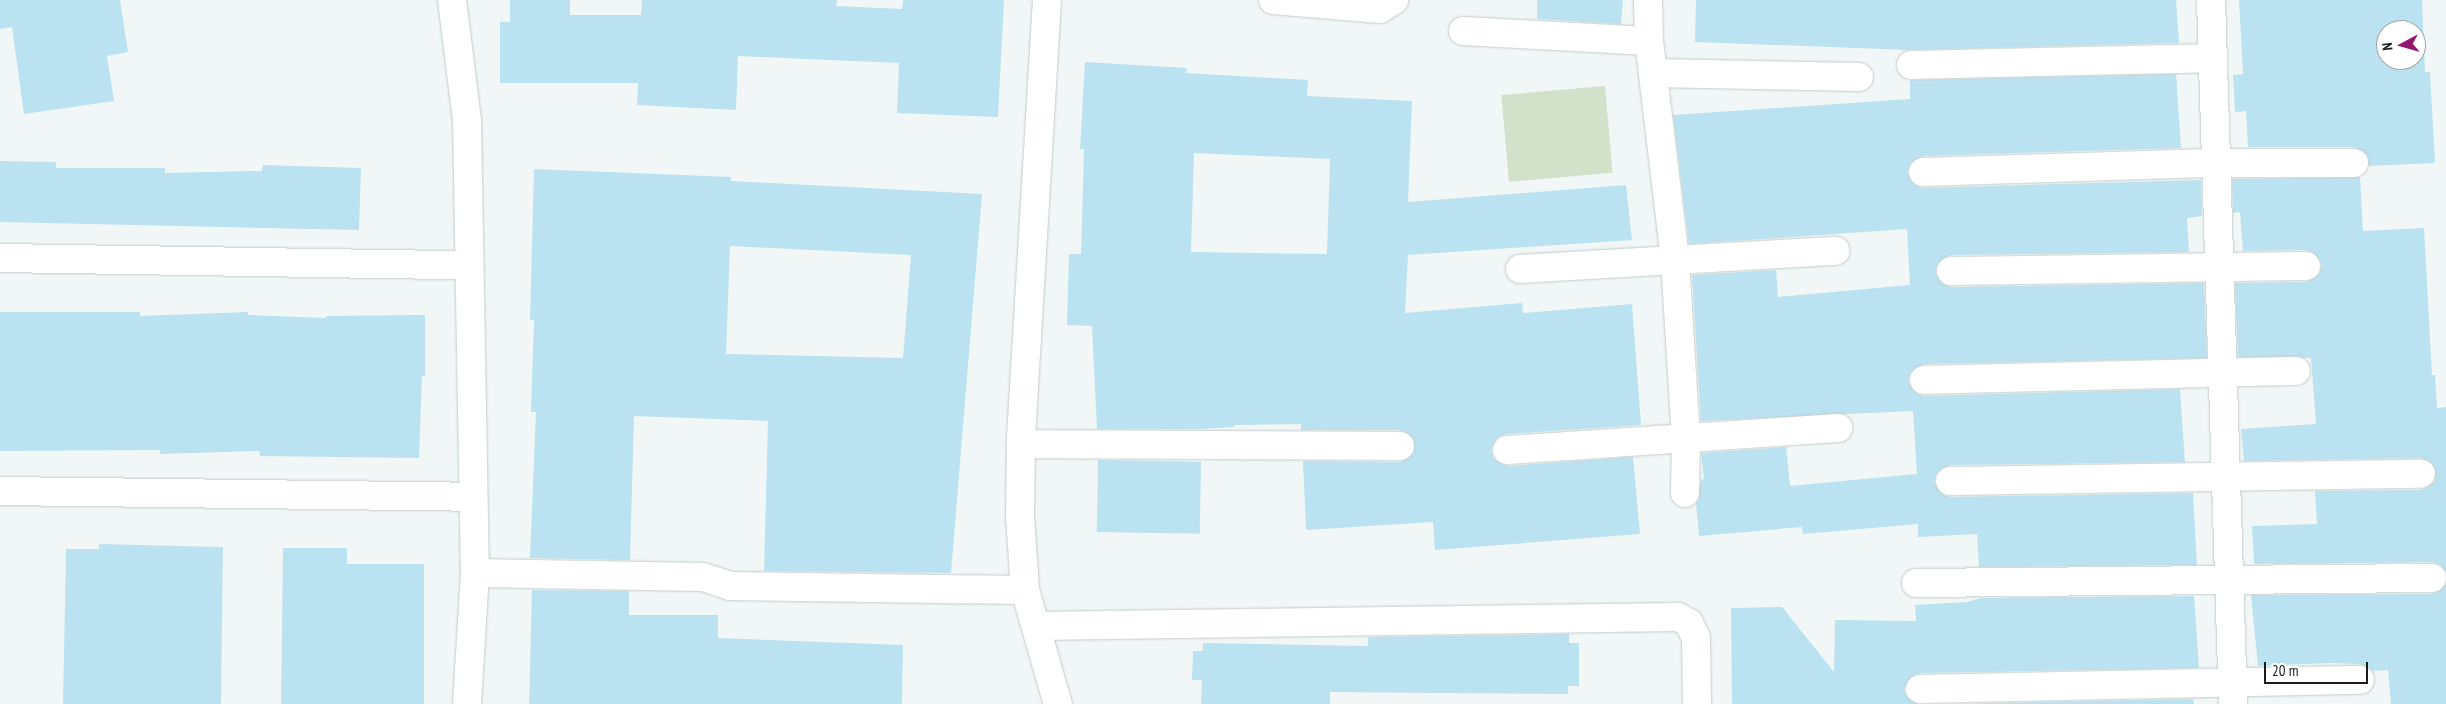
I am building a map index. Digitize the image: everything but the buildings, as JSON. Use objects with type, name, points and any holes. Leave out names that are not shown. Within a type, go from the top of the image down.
[{"type":"street","points":[[452,0],[467,121],[472,497],[475,573],[467,704]]},
{"type":"street","points":[[1047,0],[1021,444],[1020,516],[1024,590],[1058,704]]},
{"type":"street","points":[[1273,0],[1380,9],[1394,0]]},
{"type":"street","points":[[1648,0],[1649,41],[1675,260],[1686,440],[1685,493]]},
{"type":"street","points":[[2211,0],[2233,694]]},
{"type":"street","points":[[1463,31],[1649,41]]},
{"type":"street","points":[[1911,65],[2213,58]]},
{"type":"street","points":[[1653,73],[1859,77]]},
{"type":"street","points":[[1923,172],[2216,163],[2354,163]]},
{"type":"street","points":[[1520,269],[1835,251]]},
{"type":"street","points":[[0,258],[469,265]]},
{"type":"street","points":[[1951,271],[2306,266]]},
{"type":"street","points":[[1924,380],[2296,372]]},
{"type":"street","points":[[1507,450],[1686,440],[1838,428]]},
{"type":"street","points":[[1021,444],[1400,446]]},
{"type":"street","points":[[1950,481],[2227,479],[2421,474]]},
{"type":"street","points":[[0,491],[472,497]]},
{"type":"street","points":[[475,573],[703,577],[730,586],[1024,590]]},
{"type":"street","points":[[1916,583],[2229,578],[2432,578]]},
{"type":"street","points":[[1036,626],[1678,617],[1689,623],[1696,638],[1697,704]]},
{"type":"street","points":[[1920,689],[2233,694],[2360,680]]},
{"type":"green space","points":[[1605,86],[1613,173],[1509,182],[1501,95]]}]
